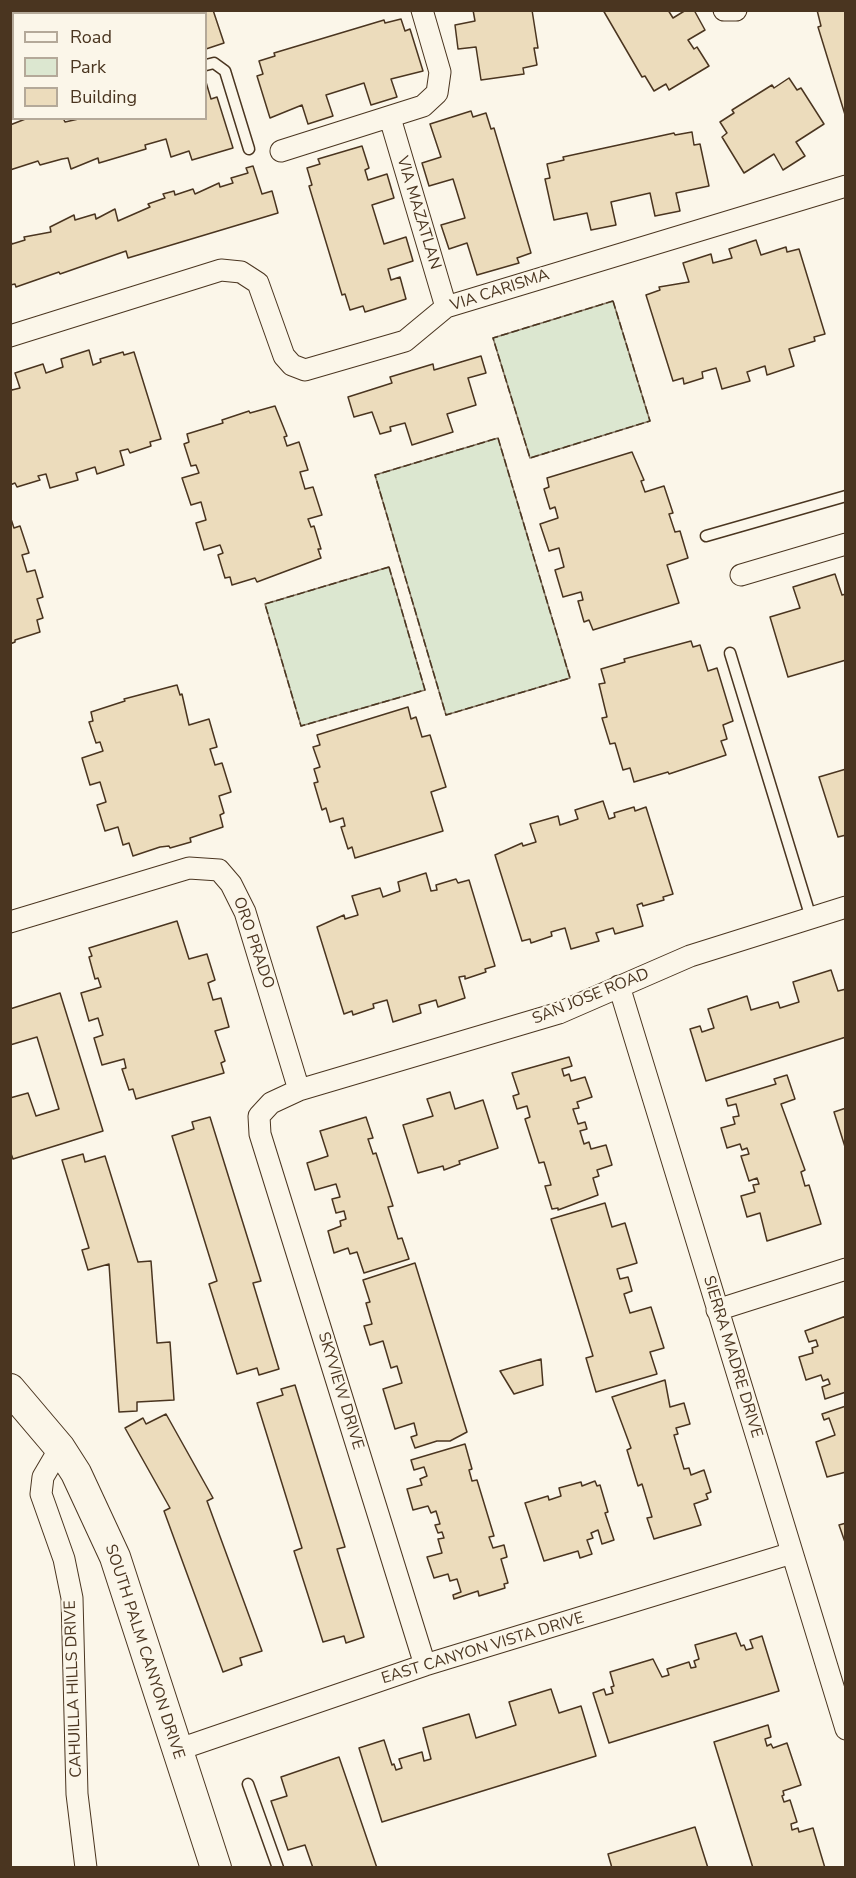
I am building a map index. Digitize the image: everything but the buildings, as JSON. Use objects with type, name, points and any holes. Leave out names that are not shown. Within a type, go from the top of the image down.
[{"type":"street","points":[[281,151],[423,106],[437,93],[440,72],[422,10]]},
{"type":"street","points":[[724,10],[736,10]]},
{"type":"street","name":"VIA MAZATLAN","points":[[390,118],[446,307]]},
{"type":"street","name":"VIA CARISMA","points":[[10,336],[221,270],[241,272],[258,283],[284,356],[292,365],[305,370],[405,341],[446,307],[846,186]]},
{"type":"street","points":[[741,575],[846,544]]},
{"type":"street","name":"ORO PRADO","points":[[10,922],[189,868],[219,870],[231,884],[245,912],[299,1090]]},
{"type":"street","name":"SAN JOSE ROAD","points":[[259,1116],[271,1103],[299,1090],[559,1013],[690,956],[846,907]]},
{"type":"street","name":"SIERRA MADRE DRIVE","points":[[619,986],[846,1729]]},
{"type":"street","name":"SKYVIEW DRIVE","points":[[259,1116],[260,1134],[425,1665]]},
{"type":"street","points":[[717,1310],[846,1269]]},
{"type":"street","name":"SOUTH PALM CANYON DRIVE","points":[[10,1389],[60,1448],[76,1473],[115,1557],[216,1868]]},
{"type":"street","name":"CAHUILLA HILLS DRIVE","points":[[60,1448],[43,1477],[40,1494],[64,1559],[72,1598],[76,1658],[77,1784],[86,1868]]},
{"type":"street","name":"EAST CANYON VISTA DRIVE","points":[[177,1750],[425,1665],[792,1553]]},
{"type":"lane","points":[[207,65],[213,63],[225,71],[249,149]]},
{"type":"lane","points":[[706,536],[846,496]]},
{"type":"lane","points":[[730,653],[812,918]]},
{"type":"lane","points":[[248,1784],[278,1868]]},
{"type":"green space","points":[[613,301],[650,421],[530,458],[493,338]]},
{"type":"green space","points":[[498,438],[570,678],[446,715],[375,475]]},
{"type":"green space","points":[[389,567],[425,690],[301,726],[265,604]]},
{"type":"fence","points":[[613,301],[650,421],[530,458],[493,338],[613,301]]},
{"type":"fence","points":[[498,438],[570,678],[446,715],[375,475],[498,438]]},
{"type":"fence","points":[[389,567],[425,690],[301,726],[265,604],[389,567]]}]
